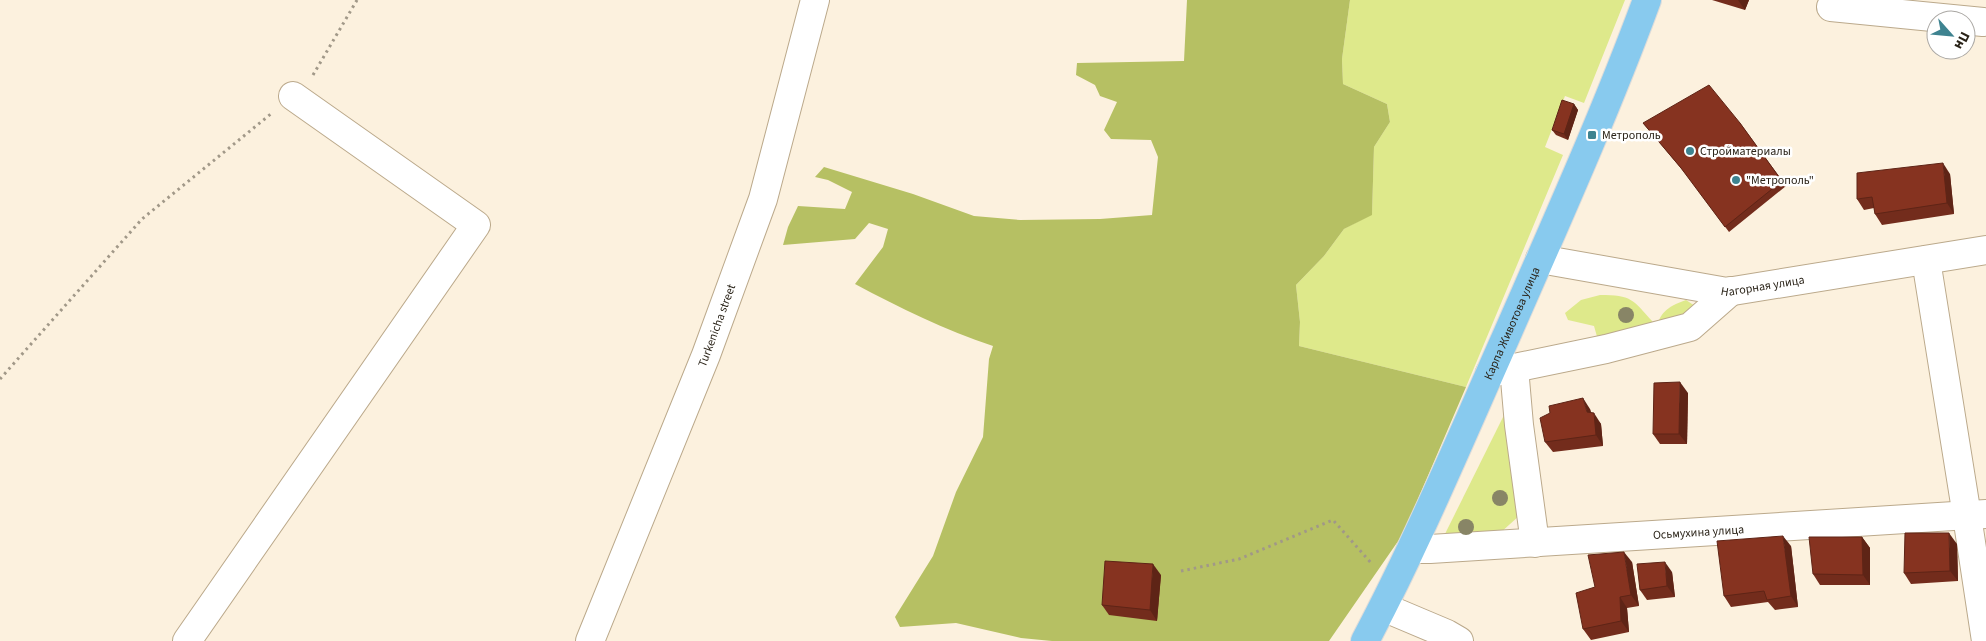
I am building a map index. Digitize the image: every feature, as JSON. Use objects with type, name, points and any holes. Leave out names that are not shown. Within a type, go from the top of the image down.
[{"type":"main road","name":"Карпа Животова улица","points":[[1365,641],[1502,370],[1540,259],[1647,0]]},
{"type":"street","name":"Turkenicha street","points":[[590,641],[706,355],[763,199],[815,0]]},
{"type":"street","points":[[1832,7],[1983,16]]},
{"type":"street","points":[[186,641],[476,225],[293,96]]},
{"type":"street","name":"Нагорная улица","points":[[1540,259],[1731,291],[1986,250]]},
{"type":"street","points":[[1926,260],[1977,515],[1986,641]]},
{"type":"street","points":[[1535,543],[1519,424],[1502,370],[1606,349],[1690,327],[1731,291]]},
{"type":"street","name":"Осьмухина улица","points":[[1411,549],[1977,515]]},
{"type":"street","points":[[1388,597],[1459,641]]},
{"type":"path","points":[[0,379],[142,219],[307,84],[357,0]]},
{"type":"path","points":[[1181,571],[1239,559],[1333,520],[1388,597]]},
{"type":"green space","points":[[1187,0],[1350,0],[1342,59],[1343,84],[1387,104],[1390,122],[1374,147],[1372,215],[1344,229],[1324,256],[1296,285],[1300,322],[1299,346],[1466,387],[1403,534],[1329,641],[1052,641],[1021,638],[956,623],[900,627],[895,617],[933,556],[956,492],[983,437],[989,359],[993,346],[923,318],[855,284],[883,247],[888,229],[869,223],[855,239],[783,245],[788,227],[798,206],[845,209],[852,192],[828,180],[815,177],[824,167],[913,194],[974,216],[1020,220],[1100,219],[1152,215],[1158,157],[1151,140],[1111,139],[1104,130],[1117,102],[1100,96],[1095,85],[1076,75],[1077,63],[1184,61]]},
{"type":"green space","points":[[1350,0],[1625,0],[1584,103],[1565,96],[1545,147],[1563,155],[1466,387],[1299,346],[1300,322],[1296,285],[1324,256],[1344,229],[1372,214],[1374,147],[1390,122],[1387,104],[1343,84],[1342,59]]},
{"type":"green space","points":[[1600,295],[1619,296],[1631,300],[1653,322],[1646,329],[1598,340],[1594,326],[1568,320],[1565,313],[1581,300]]},
{"type":"green space","points":[[1686,300],[1701,310],[1657,328],[1663,313]]},
{"type":"green space","points":[[1508,407],[1520,515],[1499,534],[1443,538]]},
{"type":"building","points":[[1709,85],[1740,123],[1782,181],[1725,227],[1681,168],[1643,123]]},
{"type":"building","points":[[1562,100],[1574,104],[1564,134],[1552,130]]},
{"type":"building","points":[[1943,163],[1947,203],[1875,214],[1872,197],[1857,199],[1857,173]]},
{"type":"building","points":[[1680,382],[1679,434],[1653,434],[1654,383]]},
{"type":"building","points":[[1583,398],[1587,412],[1594,413],[1596,435],[1545,442],[1540,418],[1550,413],[1549,406]]},
{"type":"building","points":[[1905,533],[1949,533],[1950,571],[1904,573]]},
{"type":"building","points":[[1783,536],[1791,596],[1767,600],[1764,591],[1724,596],[1717,541]]},
{"type":"building","points":[[1809,537],[1862,537],[1863,575],[1813,574]]},
{"type":"building","points":[[1624,552],[1631,595],[1620,597],[1621,621],[1583,629],[1576,593],[1595,587],[1588,555]]},
{"type":"building","points":[[1105,561],[1153,564],[1150,610],[1102,605]]},
{"type":"building","points":[[1665,562],[1667,586],[1640,590],[1637,564]]},
{"type":"place","name":"Метрополь","points":[[1592,135]]},
{"type":"place","name":"Стройматериалы","points":[[1690,151]]},
{"type":"place","name":"\"Метрополь\"","points":[[1736,180]]}]
